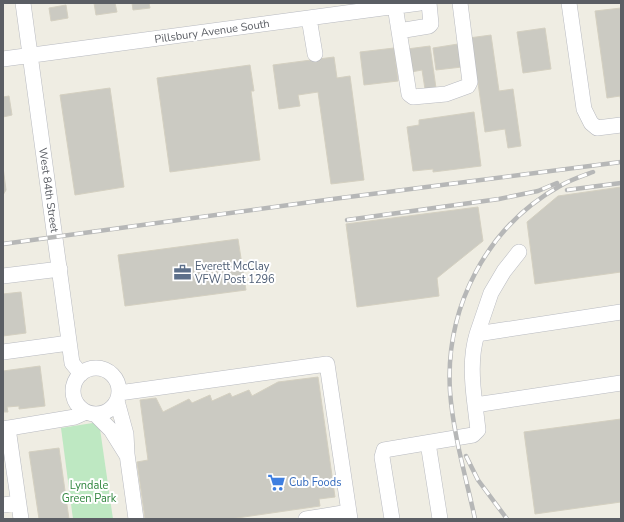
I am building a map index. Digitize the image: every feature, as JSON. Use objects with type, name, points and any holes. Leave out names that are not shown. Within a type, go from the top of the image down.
[{"type":"street","name":"West 84th Street","points":[[23,3],[72,363],[81,374]]},
{"type":"street","name":"Pillsbury Avenue South","points":[[3,59],[309,18],[392,5],[420,3]]},
{"type":"street","points":[[399,31],[429,26],[431,24],[429,3]]},
{"type":"street","points":[[392,5],[399,31],[409,94],[413,97],[446,94],[468,86],[470,82],[460,3]]},
{"type":"street","points":[[569,3],[584,109],[591,123],[597,128],[621,125]]},
{"type":"street","points":[[309,18],[314,54]]},
{"type":"street","points":[[392,519],[382,457],[384,450],[473,435],[478,430],[472,363],[477,334],[491,293],[504,271],[519,252]]},
{"type":"street","points":[[3,276],[60,269]]},
{"type":"street","points":[[477,334],[621,312]]},
{"type":"street","points":[[3,352],[69,343]]},
{"type":"street","points":[[118,397],[327,364],[350,516],[306,519]]},
{"type":"street","points":[[127,454],[111,430],[90,413],[79,407],[74,399],[73,390],[75,381],[81,374],[88,370],[97,368],[106,371],[115,380],[124,425],[136,519]]},
{"type":"street","points":[[475,405],[621,383]]},
{"type":"street","points":[[21,519],[5,429],[90,413],[104,413],[112,408],[118,397]]},
{"type":"street","points":[[428,443],[440,519]]},
{"type":"street","points":[[3,505],[18,503]]},
{"type":"green space","name":"Lyndale Green Park","points":[[99,422],[113,519],[73,519],[61,428]]},
{"type":"building","points":[[94,3],[115,3],[117,12],[96,15]]},
{"type":"building","points":[[132,3],[149,3],[150,8],[133,10]]},
{"type":"building","points":[[66,5],[68,18],[51,21],[49,8]]},
{"type":"building","points":[[621,8],[621,102],[620,96],[607,98],[595,11]]},
{"type":"building","points":[[545,28],[551,69],[523,73],[517,32]]},
{"type":"building","points":[[491,35],[499,91],[513,89],[521,146],[508,148],[505,129],[485,132],[478,83],[475,83],[469,38]]},
{"type":"building","points":[[458,44],[462,67],[436,70],[433,48]]},
{"type":"building","points":[[430,46],[436,88],[425,89],[422,70],[411,72],[407,49]]},
{"type":"building","points":[[394,48],[398,81],[364,85],[360,52]]},
{"type":"building","points":[[334,57],[337,78],[350,76],[364,180],[331,184],[318,92],[298,95],[300,106],[279,109],[273,65]]},
{"type":"building","points":[[250,65],[254,91],[251,91],[260,160],[170,172],[157,78]]},
{"type":"building","points":[[110,88],[124,187],[75,195],[60,95]]},
{"type":"building","points":[[9,96],[12,115],[3,117],[3,97]]},
{"type":"building","points":[[474,112],[481,166],[433,172],[433,169],[413,171],[407,127],[419,125],[419,120]]},
{"type":"building","points":[[3,167],[6,190],[3,195]]},
{"type":"building","points":[[621,187],[621,272],[535,284],[527,222],[558,196]]},
{"type":"building","points":[[478,207],[483,241],[437,278],[439,296],[357,307],[346,224]]},
{"type":"building","name":"Everett McClay VFW Post 1296","points":[[238,239],[246,290],[125,306],[118,255]]},
{"type":"building","points":[[21,292],[26,333],[3,336],[3,294]]},
{"type":"building","points":[[40,366],[45,406],[19,409],[19,406],[7,407],[8,412],[3,412],[3,371]]},
{"type":"building","points":[[318,377],[335,497],[319,499],[320,506],[230,519],[145,519],[137,462],[148,460],[140,400],[156,398],[163,412],[189,399],[192,403],[210,395],[212,401],[230,393],[232,397],[249,390],[252,396],[278,382]]},
{"type":"building","points":[[621,419],[621,502],[535,514],[524,432]]},
{"type":"building","points":[[59,448],[69,519],[39,519],[29,452]]},
{"type":"railway","points":[[3,244],[333,199],[621,162]]},
{"type":"railway","points":[[475,519],[457,439],[450,391],[450,360],[455,330],[463,300],[475,273],[491,247],[511,224],[534,203],[560,186],[593,172]]},
{"type":"railway","points":[[347,220],[499,199],[538,191],[557,183]]},
{"type":"railway","points":[[567,190],[621,183]]},
{"type":"railway","points":[[466,456],[478,480],[507,519]]},
{"type":"place","name":"Everett McClay VFW Post 1296","points":[[182,272]]},
{"type":"place","name":"Cub Foods","points":[[276,482]]}]
